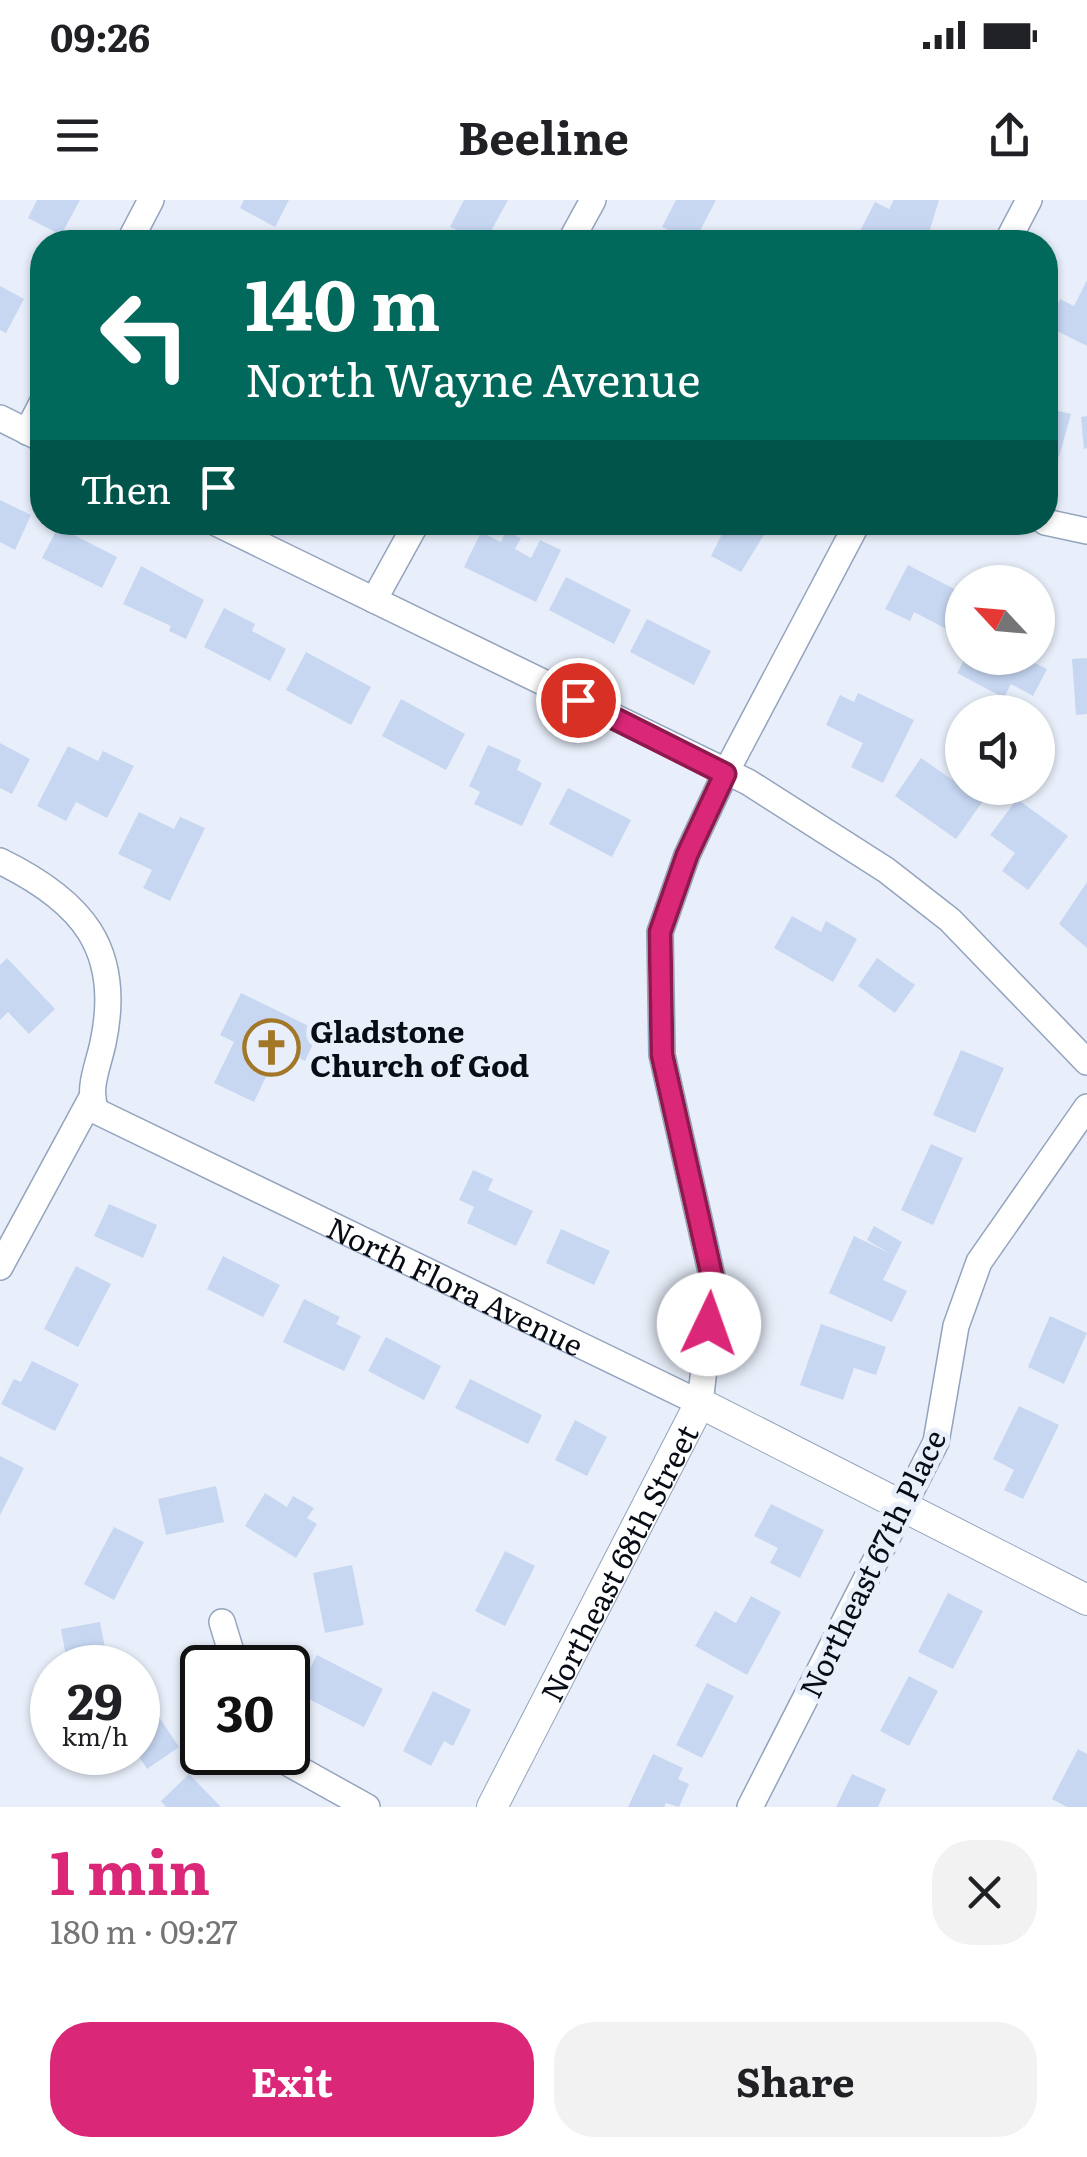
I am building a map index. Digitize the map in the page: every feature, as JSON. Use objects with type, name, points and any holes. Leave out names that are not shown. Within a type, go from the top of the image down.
[{"type":"street","points":[[136,230],[152,200]]},
{"type":"street","points":[[577,230],[593,200]]},
{"type":"street","points":[[1013,230],[1029,200]]},
{"type":"street","points":[[0,418],[30,433]]},
{"type":"street","points":[[1058,525],[1087,531]]},
{"type":"street","points":[[241,535],[819,823],[937,910],[1087,1062]]},
{"type":"street","points":[[374,600],[409,535]]},
{"type":"street","name":"Northeast 68th Street","points":[[492,1807],[700,1403],[714,1285],[662,1055],[660,932],[687,855],[725,774],[851,535]]},
{"type":"street","points":[[0,861],[56,894],[100,945],[106,963],[108,1002],[91,1099],[0,1266]]},
{"type":"street","name":"North Flora Avenue","points":[[91,1099],[96,1111],[700,1403],[1087,1600]]},
{"type":"street","name":"Northeast 67th Place","points":[[750,1807],[936,1442],[956,1326],[979,1262],[1087,1107]]},
{"type":"street","points":[[222,1622],[229,1645]]},
{"type":"street","points":[[310,1775],[367,1807]]},
{"type":"building","points":[[37,200],[80,200],[64,230],[51,230],[28,218]]},
{"type":"building","points":[[244,200],[289,200],[275,227],[240,208]]},
{"type":"building","points":[[464,200],[508,200],[492,230],[450,227]]},
{"type":"building","points":[[676,200],[716,200],[700,230],[662,227]]},
{"type":"building","points":[[894,200],[939,200],[930,230],[861,230],[875,202],[889,209]]},
{"type":"building","points":[[1087,280],[1087,346],[1058,332],[1060,299],[1074,306]]},
{"type":"building","points":[[0,286],[24,299],[6,333],[0,330]]},
{"type":"building","points":[[1058,411],[1071,414],[1058,457]]},
{"type":"building","points":[[1087,416],[1087,448],[1084,449],[1081,417]]},
{"type":"building","points":[[0,500],[30,517],[15,550],[0,542]]},
{"type":"building","points":[[54,535],[74,535],[117,557],[102,588],[42,558]]},
{"type":"building","points":[[480,535],[501,542],[504,535],[521,538],[515,549],[531,558],[540,540],[561,550],[536,602],[464,567]]},
{"type":"building","points":[[722,535],[764,535],[741,572],[711,556]]},
{"type":"building","points":[[908,565],[945,584],[945,628],[914,612],[910,621],[885,609]]},
{"type":"building","points":[[141,566],[204,600],[186,639],[169,631],[171,626],[123,604]]},
{"type":"building","points":[[566,577],[631,610],[614,644],[549,610]]},
{"type":"building","points":[[224,608],[255,624],[252,631],[286,649],[270,681],[204,647]]},
{"type":"building","points":[[647,619],[711,651],[694,685],[630,652]]},
{"type":"building","points":[[306,652],[371,687],[351,725],[286,690]]},
{"type":"building","points":[[1087,658],[1087,714],[1076,715],[1072,659]]},
{"type":"building","points":[[961,675],[1044,675],[1034,695],[1011,684],[1006,695]]},
{"type":"building","points":[[858,693],[914,720],[883,783],[851,767],[863,743],[826,725],[840,695],[854,702]]},
{"type":"building","points":[[401,699],[465,734],[446,770],[382,736]]},
{"type":"building","points":[[0,743],[30,759],[12,794],[0,788]]},
{"type":"building","points":[[488,745],[521,760],[517,770],[542,783],[522,826],[474,804],[480,792],[469,786]]},
{"type":"building","points":[[68,746],[98,761],[103,751],[134,766],[107,818],[76,802],[66,821],[37,806]]},
{"type":"building","points":[[921,758],[945,775],[945,805],[980,805],[956,839],[895,796]]},
{"type":"building","points":[[568,788],[631,820],[612,857],[549,824]]},
{"type":"building","points":[[1012,805],[1025,805],[1068,836],[1028,890],[1002,871],[1015,853],[990,835]]},
{"type":"building","points":[[139,812],[174,829],[180,817],[205,828],[170,901],[143,888],[152,870],[118,854]]},
{"type":"building","points":[[1087,882],[1087,948],[1059,924]]},
{"type":"building","points":[[792,916],[821,932],[826,921],[857,939],[833,982],[774,948]]},
{"type":"building","points":[[7,958],[55,1009],[29,1034],[8,1012],[0,1020],[0,965]]},
{"type":"building","points":[[877,958],[915,985],[895,1013],[858,986]]},
{"type":"building","name":"Gladstone Church of God","points":[[241,993],[319,1031],[305,1061],[289,1053],[282,1067],[273,1062],[254,1102],[214,1083],[234,1042],[220,1035]]},
{"type":"building","points":[[961,1050],[1004,1068],[975,1133],[933,1115]]},
{"type":"building","points":[[931,1144],[963,1158],[933,1225],[901,1210]]},
{"type":"building","points":[[473,1170],[493,1179],[488,1190],[533,1211],[516,1246],[467,1223],[474,1207],[459,1200]]},
{"type":"building","points":[[109,1204],[157,1225],[143,1258],[94,1236]]},
{"type":"building","points":[[874,1226],[902,1242],[883,1280],[907,1291],[892,1322],[829,1293],[854,1236],[889,1253],[867,1240]]},
{"type":"building","points":[[561,1229],[610,1251],[594,1285],[546,1263]]},
{"type":"building","points":[[223,1256],[280,1285],[263,1317],[207,1289]]},
{"type":"building","points":[[76,1266],[111,1284],[78,1347],[44,1329]]},
{"type":"building","points":[[304,1299],[340,1317],[336,1324],[361,1336],[344,1371],[283,1342]]},
{"type":"building","points":[[1050,1316],[1087,1333],[1064,1384],[1028,1367]]},
{"type":"building","points":[[821,1324],[886,1347],[876,1375],[854,1368],[843,1400],[800,1385]]},
{"type":"building","points":[[386,1337],[441,1366],[424,1400],[368,1371]]},
{"type":"building","points":[[32,1361],[79,1384],[55,1431],[1,1404],[14,1379],[21,1382]]},
{"type":"building","points":[[470,1379],[542,1415],[528,1444],[455,1408]]},
{"type":"building","points":[[1019,1406],[1059,1425],[1023,1499],[1004,1490],[1014,1470],[993,1459]]},
{"type":"building","points":[[575,1420],[607,1437],[587,1476],[555,1460]]},
{"type":"building","points":[[0,1456],[24,1468],[0,1515]]},
{"type":"building","points":[[216,1486],[224,1522],[166,1535],[158,1499]]},
{"type":"building","points":[[265,1493],[287,1507],[293,1496],[314,1508],[307,1518],[317,1524],[296,1558],[245,1526]]},
{"type":"building","points":[[771,1504],[824,1530],[800,1578],[770,1563],[778,1548],[754,1536]]},
{"type":"building","points":[[114,1527],[144,1542],[114,1600],[84,1584]]},
{"type":"building","points":[[505,1551],[535,1566],[505,1626],[475,1611]]},
{"type":"building","points":[[352,1565],[364,1625],[325,1633],[313,1573]]},
{"type":"building","points":[[948,1593],[983,1611],[953,1669],[918,1652]]},
{"type":"building","points":[[751,1596],[781,1612],[747,1675],[695,1646],[715,1611],[736,1623]]},
{"type":"building","points":[[100,1622],[104,1645],[64,1645],[61,1629]]},
{"type":"building","points":[[317,1655],[383,1689],[364,1727],[310,1700],[310,1668]]},
{"type":"building","points":[[909,1676],[938,1691],[909,1746],[880,1731]]},
{"type":"building","points":[[707,1683],[734,1696],[702,1758],[676,1745]]},
{"type":"building","points":[[433,1691],[471,1710],[453,1746],[444,1741],[431,1766],[403,1751]]},
{"type":"building","points":[[160,1718],[179,1747],[160,1760]]},
{"type":"building","points":[[1078,1749],[1087,1754],[1087,1807],[1067,1807],[1052,1799]]},
{"type":"building","points":[[653,1754],[683,1768],[678,1779],[689,1784],[679,1807],[666,1803],[664,1807],[628,1807]]},
{"type":"building","points":[[852,1774],[886,1789],[878,1807],[836,1807]]},
{"type":"building","points":[[190,1775],[221,1807],[166,1807],[161,1801]]},
{"type":"place","name":"Gladstone Church of God","points":[[271,1047]]},
{"type":"route","points":[[578,700],[725,774],[687,855],[660,932],[662,1055],[714,1285],[709,1324]]}]
